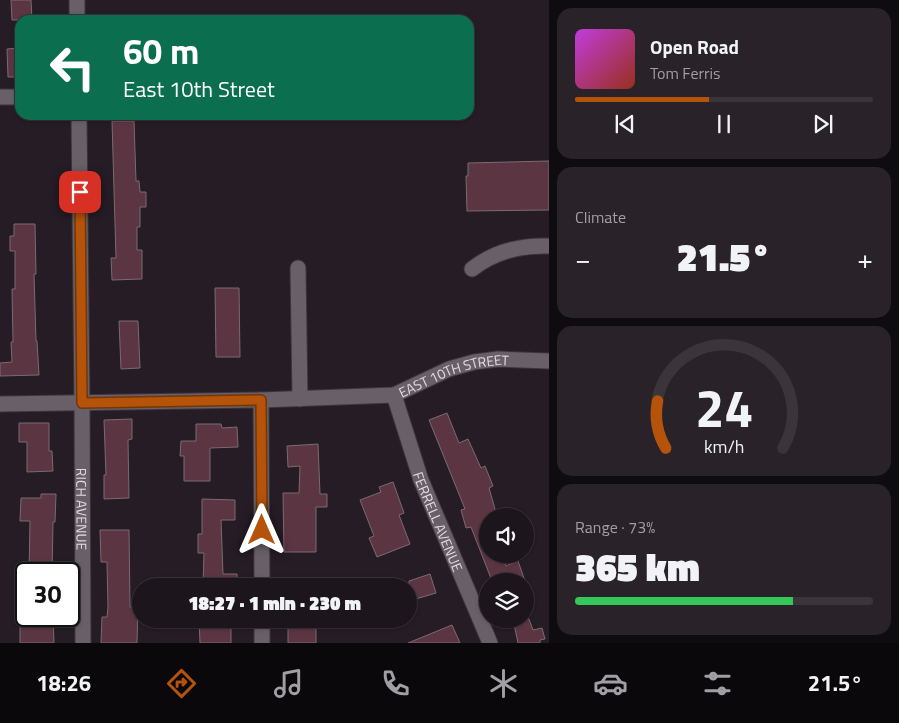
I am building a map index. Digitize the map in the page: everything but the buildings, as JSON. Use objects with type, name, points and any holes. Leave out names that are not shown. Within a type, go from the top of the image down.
[{"type":"street","points":[[77,0],[77,15]]},
{"type":"street","points":[[0,97],[15,97]]},
{"type":"street","name":"RICH AVENUE","points":[[78,120],[83,643]]},
{"type":"street","points":[[472,269],[481,262],[506,250],[533,245],[549,246]]},
{"type":"street","points":[[298,268],[300,399]]},
{"type":"street","name":"EAST 10TH STREET","points":[[0,404],[261,400],[394,395],[449,369],[474,362],[498,359],[549,361]]},
{"type":"street","name":"FERRELL AVENUE","points":[[394,395],[421,480],[490,643]]},
{"type":"street","points":[[261,400],[262,578]]},
{"type":"street","points":[[262,628],[262,643]]},
{"type":"route","points":[[80,192],[82,403],[261,400],[262,530]]}]
